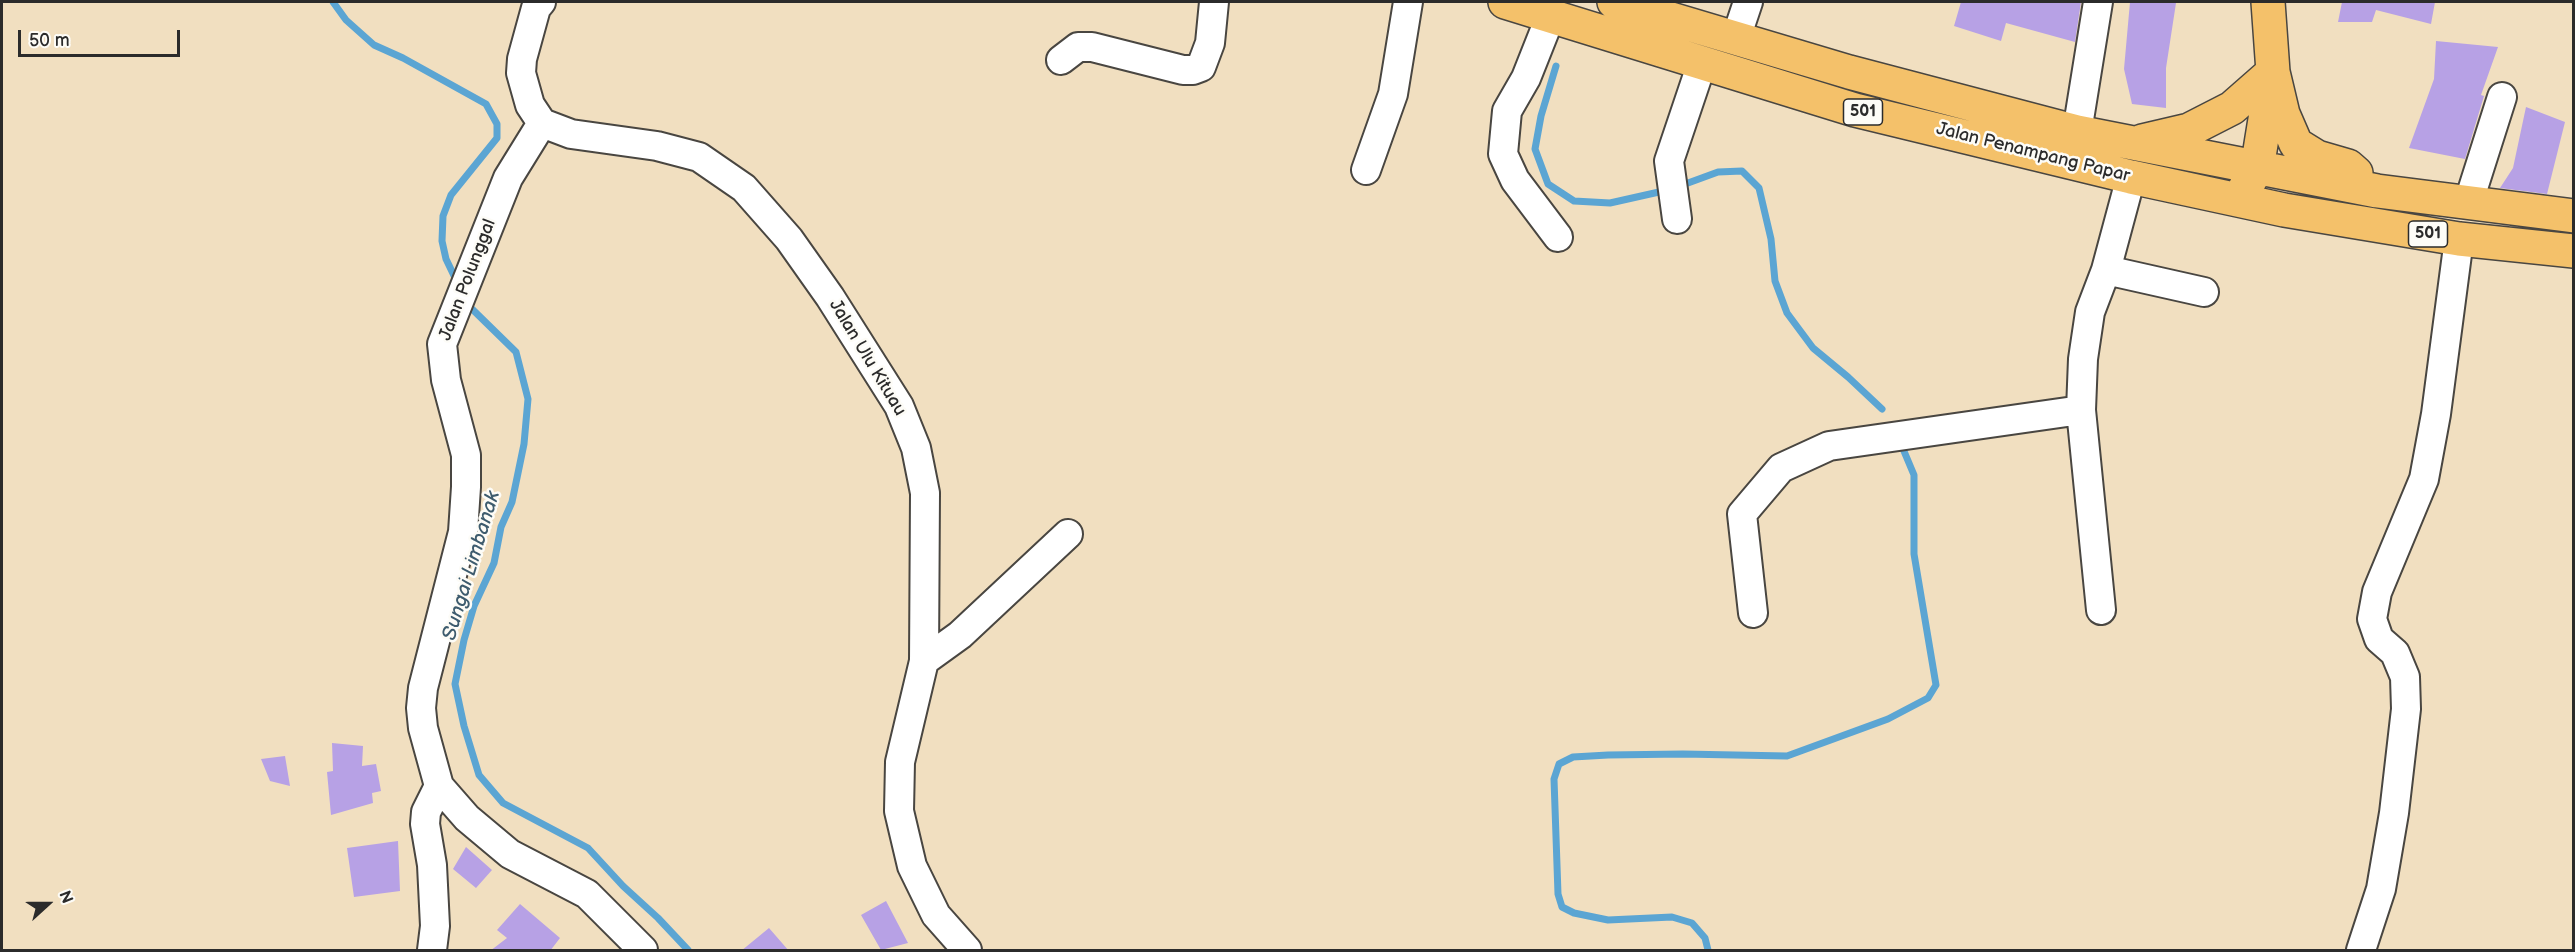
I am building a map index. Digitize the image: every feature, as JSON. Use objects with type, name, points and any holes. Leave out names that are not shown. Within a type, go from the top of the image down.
[{"type":"main road","name":"Jalan Penampang Papar","points":[[1505,2],[1855,110],[2130,177],[2226,198],[2459,239],[2574,251]]},
{"type":"main road","name":"Jalan Penampang Papar","points":[[1614,2],[1849,72],[2077,132],[2377,191],[2574,216]]},
{"type":"main road","points":[[2268,2],[2273,72],[2283,114],[2296,144],[2318,157],[2348,166],[2377,191]]},
{"type":"main road","points":[[1645,11],[1640,18],[1641,27],[1670,53]]},
{"type":"main road","points":[[2134,144],[2189,130],[2232,108],[2273,72]]},
{"type":"main road","points":[[2226,198],[2239,194],[2247,187],[2257,168],[2273,72]]},
{"type":"street","points":[[541,2],[536,8],[520,73],[527,98],[542,123]]},
{"type":"street","points":[[1061,60],[1078,47],[1092,47],[1183,70],[1201,67],[1210,43],[1214,2]]},
{"type":"street","points":[[1366,170],[1393,94],[1408,2]]},
{"type":"street","points":[[1736,38],[1748,2]]},
{"type":"street","points":[[2077,132],[2098,2]]},
{"type":"street","points":[[1551,15],[1526,78],[1507,111],[1503,154],[1515,180],[1558,237]]},
{"type":"street","points":[[1677,219],[1669,162],[1702,63]]},
{"type":"street","points":[[2468,204],[2502,97]]},
{"type":"street","name":"Jalan Polunggal","points":[[542,123],[508,178],[450,319],[442,344],[446,380],[466,455],[466,487],[463,532],[423,688],[421,708],[423,728],[439,786],[467,818],[510,854],[586,894],[643,951]]},
{"type":"street","name":"Jalan Ulu Kituau","points":[[542,123],[571,134],[657,146],[699,157],[744,188],[789,239],[830,297],[899,406],[916,448],[925,493],[924,661],[900,762],[899,811],[912,866],[936,915],[967,951]]},
{"type":"street","points":[[2101,610],[2081,410],[2083,359],[2090,312],[2106,270],[2130,177]]},
{"type":"street","points":[[2361,951],[2381,889],[2394,813],[2406,709],[2405,677],[2395,653],[2379,639],[2372,619],[2377,592],[2424,479],[2436,414],[2459,239]]},
{"type":"street","points":[[2106,270],[2204,292]]},
{"type":"street","points":[[1753,613],[1742,514],[1781,468],[1829,446],[2081,410]]},
{"type":"street","points":[[924,661],[960,635],[1068,534]]},
{"type":"street","points":[[434,938],[432,865],[425,824],[426,812],[439,786]]},
{"type":"building","points":[[1961,2],[2081,2],[2075,42],[2006,23],[2001,41],[1954,26]]},
{"type":"building","points":[[2130,2],[2176,3],[2166,68],[2166,108],[2132,104],[2124,69]]},
{"type":"building","points":[[2342,2],[2435,2],[2431,24],[2376,10],[2372,22],[2338,22]]},
{"type":"building","points":[[2436,41],[2498,47],[2481,95],[2484,96],[2465,159],[2409,148],[2434,79]]},
{"type":"building","points":[[2526,107],[2565,122],[2547,194],[2500,188],[2513,168]]},
{"type":"building","points":[[332,743],[363,746],[362,766],[376,764],[381,791],[372,793],[373,803],[331,815],[327,772],[333,771]]},
{"type":"building","points":[[285,756],[290,786],[270,781],[261,759]]},
{"type":"building","points":[[398,841],[400,891],[354,897],[347,848]]},
{"type":"building","points":[[466,847],[492,870],[476,888],[453,869]]},
{"type":"building","points":[[886,901],[908,943],[881,950],[861,915]]},
{"type":"building","points":[[520,904],[560,938],[550,951],[490,951],[507,938],[497,930]]},
{"type":"building","points":[[769,928],[789,951],[741,951]]},
{"type":"waterway","name":"Sungai Limbanak","points":[[333,2],[346,20],[374,45],[403,58],[486,104],[497,124],[497,138],[451,195],[443,216],[442,241],[446,259],[458,284]]},
{"type":"waterway","points":[[1556,66],[1541,116],[1535,149],[1548,184],[1574,201],[1610,203],[1659,192]]},
{"type":"waterway","points":[[1688,183],[1718,172],[1742,171],[1759,188],[1771,239],[1775,281],[1787,313],[1813,348],[1882,409]]},
{"type":"waterway","name":"Sungai Limbanak","points":[[467,302],[516,352],[528,399],[524,444],[512,502],[501,527],[494,563],[474,606],[455,684],[464,726],[479,775],[503,803],[588,848],[688,950]]},
{"type":"waterway","points":[[1708,950],[1705,938],[1692,923],[1672,917],[1608,920],[1574,913],[1562,907],[1558,894],[1554,779],[1559,764],[1573,757],[1608,755],[1787,756],[1888,719],[1928,698],[1936,685],[1914,554],[1914,475],[1901,444]]}]
